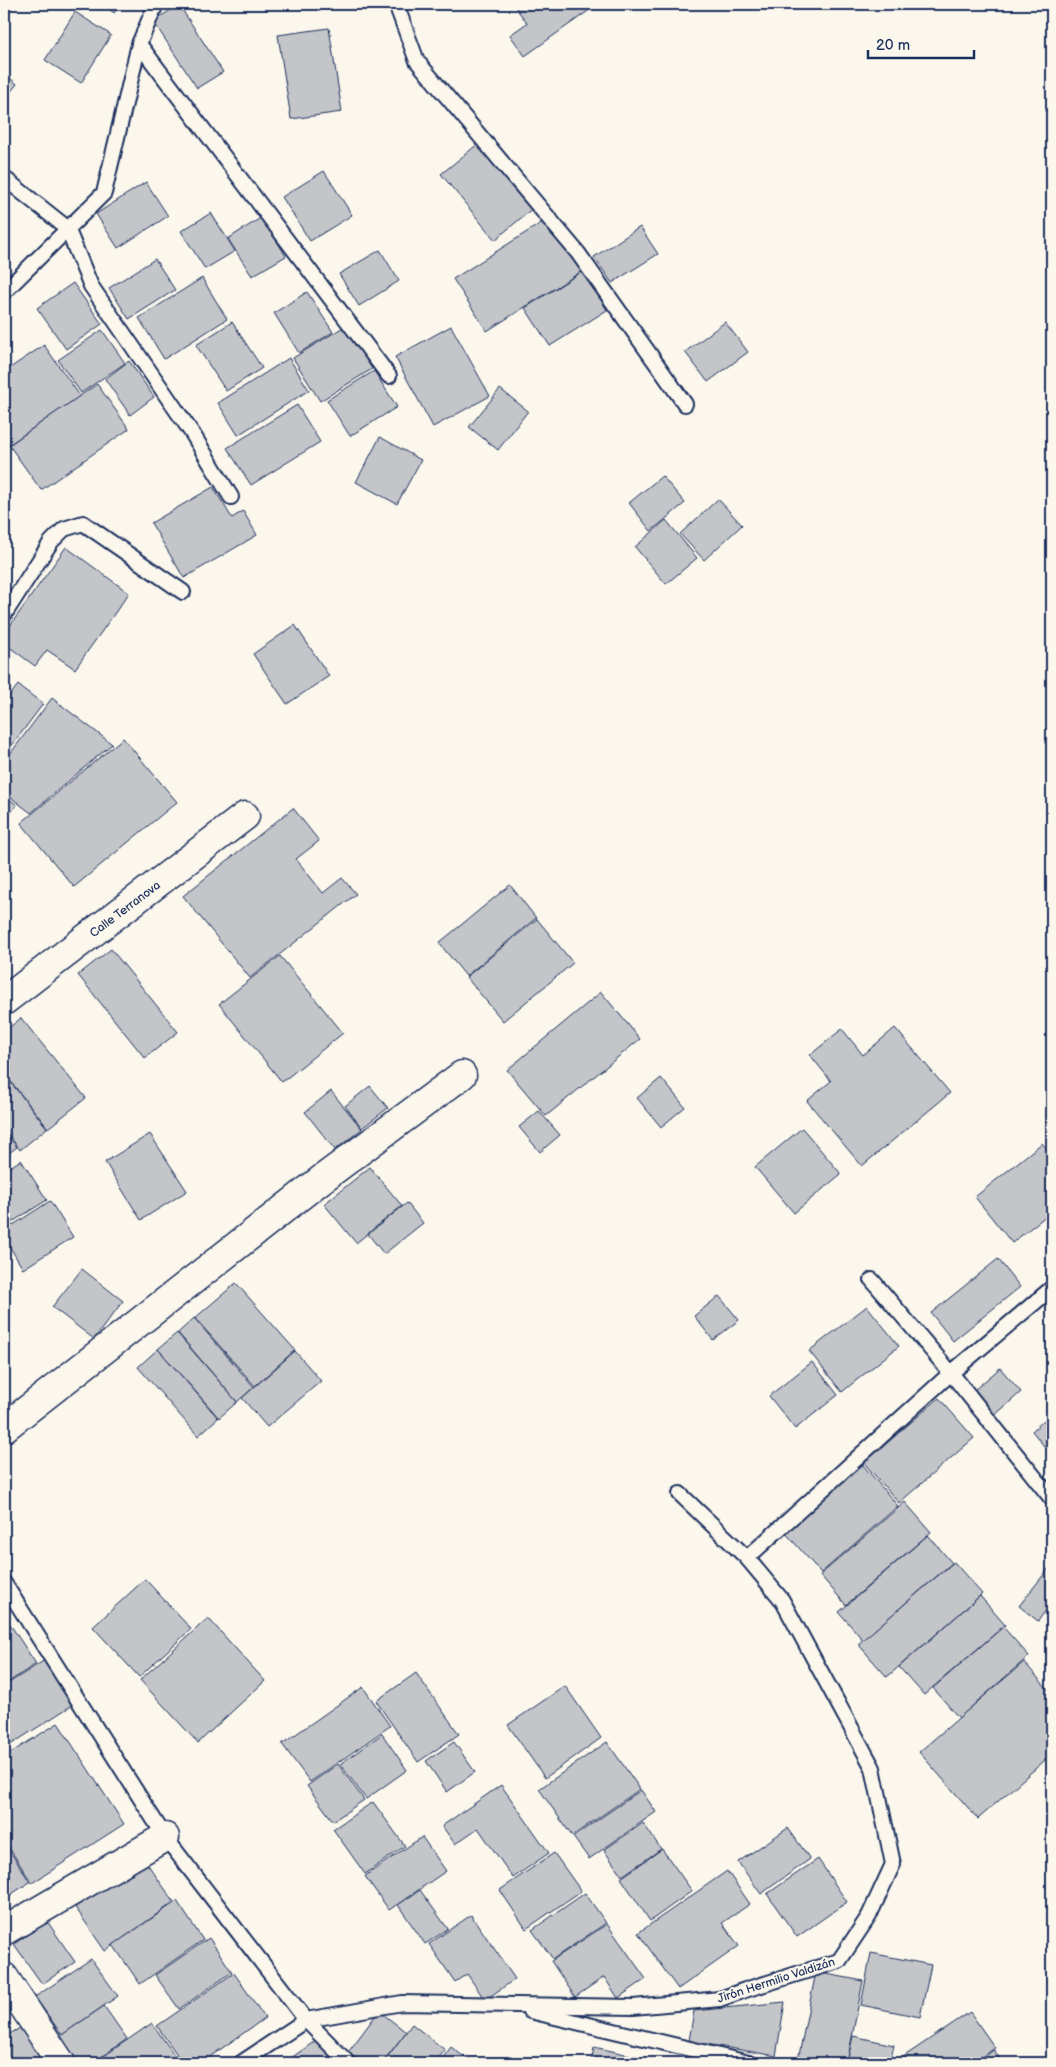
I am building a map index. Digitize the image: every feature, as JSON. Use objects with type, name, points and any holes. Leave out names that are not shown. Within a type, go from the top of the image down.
[{"type":"street","name":"Calle Terranova","points":[[4,1001],[245,816]]},
{"type":"street","points":[[4,1428],[322,1179],[462,1075]]},
{"type":"street","points":[[4,1931],[165,1836]]},
{"type":"street","points":[[4,1977],[61,2063]]},
{"type":"lane","points":[[4,292],[104,193],[138,44],[156,4]]},
{"type":"lane","points":[[396,4],[417,60],[422,67],[578,253],[685,404]]},
{"type":"lane","points":[[138,44],[389,376]]},
{"type":"lane","points":[[4,178],[67,228],[91,286],[192,433],[231,497]]},
{"type":"lane","points":[[4,615],[51,542],[64,528],[83,523],[183,592]]},
{"type":"lane","points":[[872,1280],[951,1373],[1052,1499]]},
{"type":"lane","points":[[747,1558],[951,1373],[1052,1288]]},
{"type":"lane","name":"Jirón Hermilio Valdizán","points":[[241,2063],[306,2020],[402,2004],[633,2007],[720,2000],[745,1990],[839,1961],[869,1916],[893,1864],[873,1768],[782,1600],[747,1558],[680,1494]]},
{"type":"lane","points":[[4,1583],[165,1836],[306,2020],[348,2063]]},
{"type":"lane","points":[[503,2005],[749,2063]]},
{"type":"building","points":[[103,4],[121,4],[114,13]]},
{"type":"building","points":[[513,4],[598,4],[525,56],[510,35],[527,23]]},
{"type":"building","points":[[179,5],[223,72],[197,88],[153,21]]},
{"type":"building","points":[[75,12],[111,35],[81,83],[45,60]]},
{"type":"building","points":[[329,28],[342,112],[291,119],[278,35]]},
{"type":"building","points":[[4,73],[17,84],[4,100]]},
{"type":"building","points":[[479,143],[534,207],[495,240],[441,174]]},
{"type":"building","points":[[324,171],[352,215],[310,241],[282,197]]},
{"type":"building","points":[[146,182],[168,216],[118,248],[96,214]]},
{"type":"building","points":[[211,213],[235,251],[205,269],[181,231]]},
{"type":"building","points":[[262,217],[286,256],[252,276],[228,239]]},
{"type":"building","points":[[549,218],[582,271],[487,331],[453,279]]},
{"type":"building","points":[[640,227],[658,254],[612,283],[594,257]]},
{"type":"building","points":[[380,250],[399,281],[359,306],[339,274]]},
{"type":"building","points":[[155,259],[175,290],[129,319],[109,288]]},
{"type":"building","points":[[583,271],[607,310],[550,346],[525,308]]},
{"type":"building","points":[[202,278],[227,319],[164,359],[139,318]]},
{"type":"building","points":[[73,283],[102,324],[66,349],[37,308]]},
{"type":"building","points":[[307,292],[333,332],[299,353],[274,313]]},
{"type":"building","points":[[232,322],[262,368],[226,391],[196,345]]},
{"type":"building","points":[[725,322],[748,352],[708,382],[685,352]]},
{"type":"building","points":[[345,326],[372,369],[320,401],[293,358]]},
{"type":"building","points":[[451,326],[490,396],[433,427],[395,357]]},
{"type":"building","points":[[102,330],[125,363],[81,393],[58,360]]},
{"type":"building","points":[[44,345],[80,396],[4,448],[4,372]]},
{"type":"building","points":[[289,358],[309,390],[238,435],[218,403]]},
{"type":"building","points":[[129,361],[154,397],[130,415],[105,379]]},
{"type":"building","points":[[374,371],[397,407],[350,436],[327,400]]},
{"type":"building","points":[[97,384],[129,429],[41,490],[9,445]]},
{"type":"building","points":[[500,389],[528,411],[498,450],[469,427]]},
{"type":"building","points":[[297,405],[320,442],[251,485],[227,448]]},
{"type":"building","points":[[380,437],[421,460],[397,504],[356,482]]},
{"type":"building","points":[[662,476],[685,503],[651,531],[629,503]]},
{"type":"building","points":[[213,487],[232,518],[243,511],[257,535],[184,578],[151,523]]},
{"type":"building","points":[[718,499],[742,525],[704,560],[680,534]]},
{"type":"building","points":[[666,520],[697,558],[666,584],[635,547]]},
{"type":"building","points":[[66,547],[129,593],[75,669],[47,650],[35,666],[4,643],[4,634]]},
{"type":"building","points":[[295,625],[329,676],[287,704],[253,654]]},
{"type":"building","points":[[18,685],[43,704],[4,756],[4,703]]},
{"type":"building","points":[[52,698],[112,744],[31,813],[4,792],[4,762]]},
{"type":"building","points":[[123,738],[177,802],[74,887],[21,823]]},
{"type":"building","points":[[4,795],[17,805],[4,821]]},
{"type":"building","points":[[293,808],[319,841],[296,859],[323,893],[342,878],[356,894],[250,978],[183,896]]},
{"type":"building","points":[[510,885],[536,918],[466,976],[439,943]]},
{"type":"building","points":[[537,919],[573,963],[503,1021],[466,977]]},
{"type":"building","points":[[111,949],[178,1032],[145,1058],[78,975]]},
{"type":"building","points":[[280,956],[343,1033],[282,1082],[219,1004]]},
{"type":"building","points":[[601,992],[640,1039],[546,1116],[507,1070]]},
{"type":"building","points":[[21,1018],[86,1098],[48,1128],[4,1073],[4,1032]]},
{"type":"building","points":[[895,1028],[950,1093],[862,1166],[807,1101],[831,1081],[810,1055],[842,1029],[863,1055]]},
{"type":"building","points":[[4,1074],[47,1128],[20,1150],[4,1129]]},
{"type":"building","points":[[661,1078],[685,1107],[661,1127],[637,1098]]},
{"type":"building","points":[[370,1086],[388,1108],[362,1128],[345,1106]]},
{"type":"building","points":[[331,1091],[362,1129],[335,1150],[305,1112]]},
{"type":"building","points":[[539,1111],[560,1135],[540,1152],[519,1127]]},
{"type":"building","points":[[802,1128],[841,1174],[794,1213],[755,1167]]},
{"type":"building","points":[[4,1131],[17,1147],[4,1157]]},
{"type":"building","points":[[150,1134],[187,1191],[141,1220],[105,1162]]},
{"type":"building","points":[[1042,1143],[1052,1155],[1052,1211],[1012,1243],[975,1197]]},
{"type":"building","points":[[21,1160],[47,1200],[9,1224],[4,1215],[4,1171]]},
{"type":"building","points":[[370,1167],[402,1206],[356,1243],[324,1204]]},
{"type":"building","points":[[50,1201],[73,1237],[23,1269],[4,1237],[4,1231]]},
{"type":"building","points":[[407,1203],[423,1223],[384,1254],[368,1234]]},
{"type":"building","points":[[998,1259],[1020,1287],[953,1341],[931,1313]]},
{"type":"building","points":[[82,1269],[123,1301],[94,1339],[52,1307]]},
{"type":"building","points":[[236,1283],[295,1350],[255,1386],[195,1318]]},
{"type":"building","points":[[719,1296],[739,1320],[713,1340],[694,1316]]},
{"type":"building","points":[[867,1306],[899,1346],[842,1392],[809,1351]]},
{"type":"building","points":[[194,1318],[254,1387],[237,1402],[178,1333]]},
{"type":"building","points":[[177,1333],[237,1402],[219,1418],[158,1349]]},
{"type":"building","points":[[158,1349],[218,1418],[198,1436],[138,1367]]},
{"type":"building","points":[[295,1351],[321,1381],[267,1427],[242,1398]]},
{"type":"building","points":[[812,1362],[838,1395],[795,1429],[769,1396]]},
{"type":"building","points":[[1000,1368],[1021,1392],[994,1416],[973,1391]]},
{"type":"building","points":[[939,1398],[974,1438],[899,1503],[864,1463]]},
{"type":"building","points":[[1052,1413],[1052,1456],[1032,1431]]},
{"type":"building","points":[[862,1464],[898,1506],[821,1573],[784,1531]]},
{"type":"building","points":[[905,1502],[931,1532],[846,1605],[820,1575]]},
{"type":"building","points":[[928,1535],[952,1563],[863,1640],[839,1612]]},
{"type":"building","points":[[954,1562],[982,1594],[887,1677],[858,1644]]},
{"type":"building","points":[[1052,1564],[1052,1602],[1038,1621],[1019,1606]]},
{"type":"building","points":[[145,1579],[191,1629],[139,1677],[93,1627]]},
{"type":"building","points":[[980,1596],[1005,1625],[924,1695],[899,1667]]},
{"type":"building","points":[[4,1615],[36,1664],[4,1685]]},
{"type":"building","points":[[208,1618],[265,1681],[198,1743],[140,1680]]},
{"type":"building","points":[[1003,1627],[1029,1656],[959,1718],[933,1688]]},
{"type":"building","points":[[45,1660],[74,1704],[4,1749],[4,1686]]},
{"type":"building","points":[[1024,1662],[1052,1694],[1052,1754],[978,1819],[919,1752]]},
{"type":"building","points":[[416,1673],[459,1734],[418,1762],[376,1701]]},
{"type":"building","points":[[565,1686],[601,1738],[545,1778],[508,1725]]},
{"type":"building","points":[[363,1687],[390,1726],[310,1782],[282,1744]]},
{"type":"building","points":[[58,1723],[124,1824],[32,1883],[4,1840],[4,1757]]},
{"type":"building","points":[[382,1734],[407,1770],[366,1799],[340,1764]]},
{"type":"building","points":[[454,1742],[475,1772],[447,1792],[426,1761]]},
{"type":"building","points":[[607,1742],[640,1789],[572,1836],[539,1789]]},
{"type":"building","points":[[338,1764],[364,1800],[333,1821],[307,1786]]},
{"type":"building","points":[[501,1785],[549,1853],[513,1878],[478,1828],[455,1844],[442,1826]]},
{"type":"building","points":[[641,1790],[656,1812],[589,1859],[573,1837]]},
{"type":"building","points":[[373,1802],[405,1846],[365,1874],[333,1829]]},
{"type":"building","points":[[643,1823],[661,1849],[622,1876],[604,1850]]},
{"type":"building","points":[[788,1828],[810,1859],[761,1894],[738,1862]]},
{"type":"building","points":[[422,1837],[446,1871],[389,1910],[365,1876]]},
{"type":"building","points":[[7,1847],[30,1882],[4,1899],[4,1849]]},
{"type":"building","points":[[662,1849],[692,1891],[650,1921],[621,1878]]},
{"type":"building","points":[[554,1853],[581,1891],[526,1929],[500,1890]]},
{"type":"building","points":[[144,1859],[174,1902],[105,1951],[75,1907]]},
{"type":"building","points":[[818,1859],[847,1902],[797,1937],[767,1894]]},
{"type":"building","points":[[727,1871],[750,1904],[722,1923],[739,1946],[678,1989],[638,1933]]},
{"type":"building","points":[[420,1890],[448,1929],[425,1944],[398,1905]]},
{"type":"building","points":[[585,1893],[606,1923],[553,1959],[532,1930]]},
{"type":"building","points":[[177,1901],[203,1940],[140,1984],[113,1945]]},
{"type":"building","points":[[471,1915],[515,1979],[485,2000],[467,1974],[455,1982],[429,1944]]},
{"type":"building","points":[[47,1921],[75,1962],[42,1984],[14,1944]]},
{"type":"building","points":[[607,1924],[646,1979],[618,1998],[604,1977],[575,1997],[551,1961]]},
{"type":"building","points":[[209,1938],[232,1972],[179,2009],[155,1975]]},
{"type":"building","points":[[871,1953],[931,1965],[920,2017],[861,2005]]},
{"type":"building","points":[[91,1959],[118,1996],[62,2035],[35,1997]]},
{"type":"building","points":[[816,1972],[863,1981],[847,2063],[816,2063],[798,2060]]},
{"type":"building","points":[[234,1973],[265,2018],[201,2063],[183,2063],[157,2026]]},
{"type":"building","points":[[785,2002],[776,2056],[689,2041],[694,2011]]},
{"type":"building","points":[[104,2006],[127,2039],[93,2063],[73,2063],[56,2039]]},
{"type":"building","points":[[379,2011],[406,2032],[382,2063],[358,2063],[346,2055]]},
{"type":"building","points":[[970,2012],[995,2048],[972,2063],[908,2063],[903,2057]]},
{"type":"building","points":[[29,2023],[48,2054],[32,2063],[4,2063],[4,2037]]},
{"type":"building","points":[[152,2023],[180,2063],[94,2063]]},
{"type":"building","points":[[412,2024],[445,2050],[435,2063],[383,2063]]},
{"type":"building","points":[[853,2036],[894,2045],[890,2063],[847,2063]]},
{"type":"building","points":[[318,2039],[336,2063],[284,2063]]},
{"type":"building","points":[[451,2047],[472,2063],[439,2063]]},
{"type":"building","points":[[594,2047],[665,2063],[591,2063]]},
{"type":"building","points":[[994,2050],[1003,2063],[974,2063]]},
{"type":"building","points":[[48,2054],[53,2063],[32,2063]]}]
